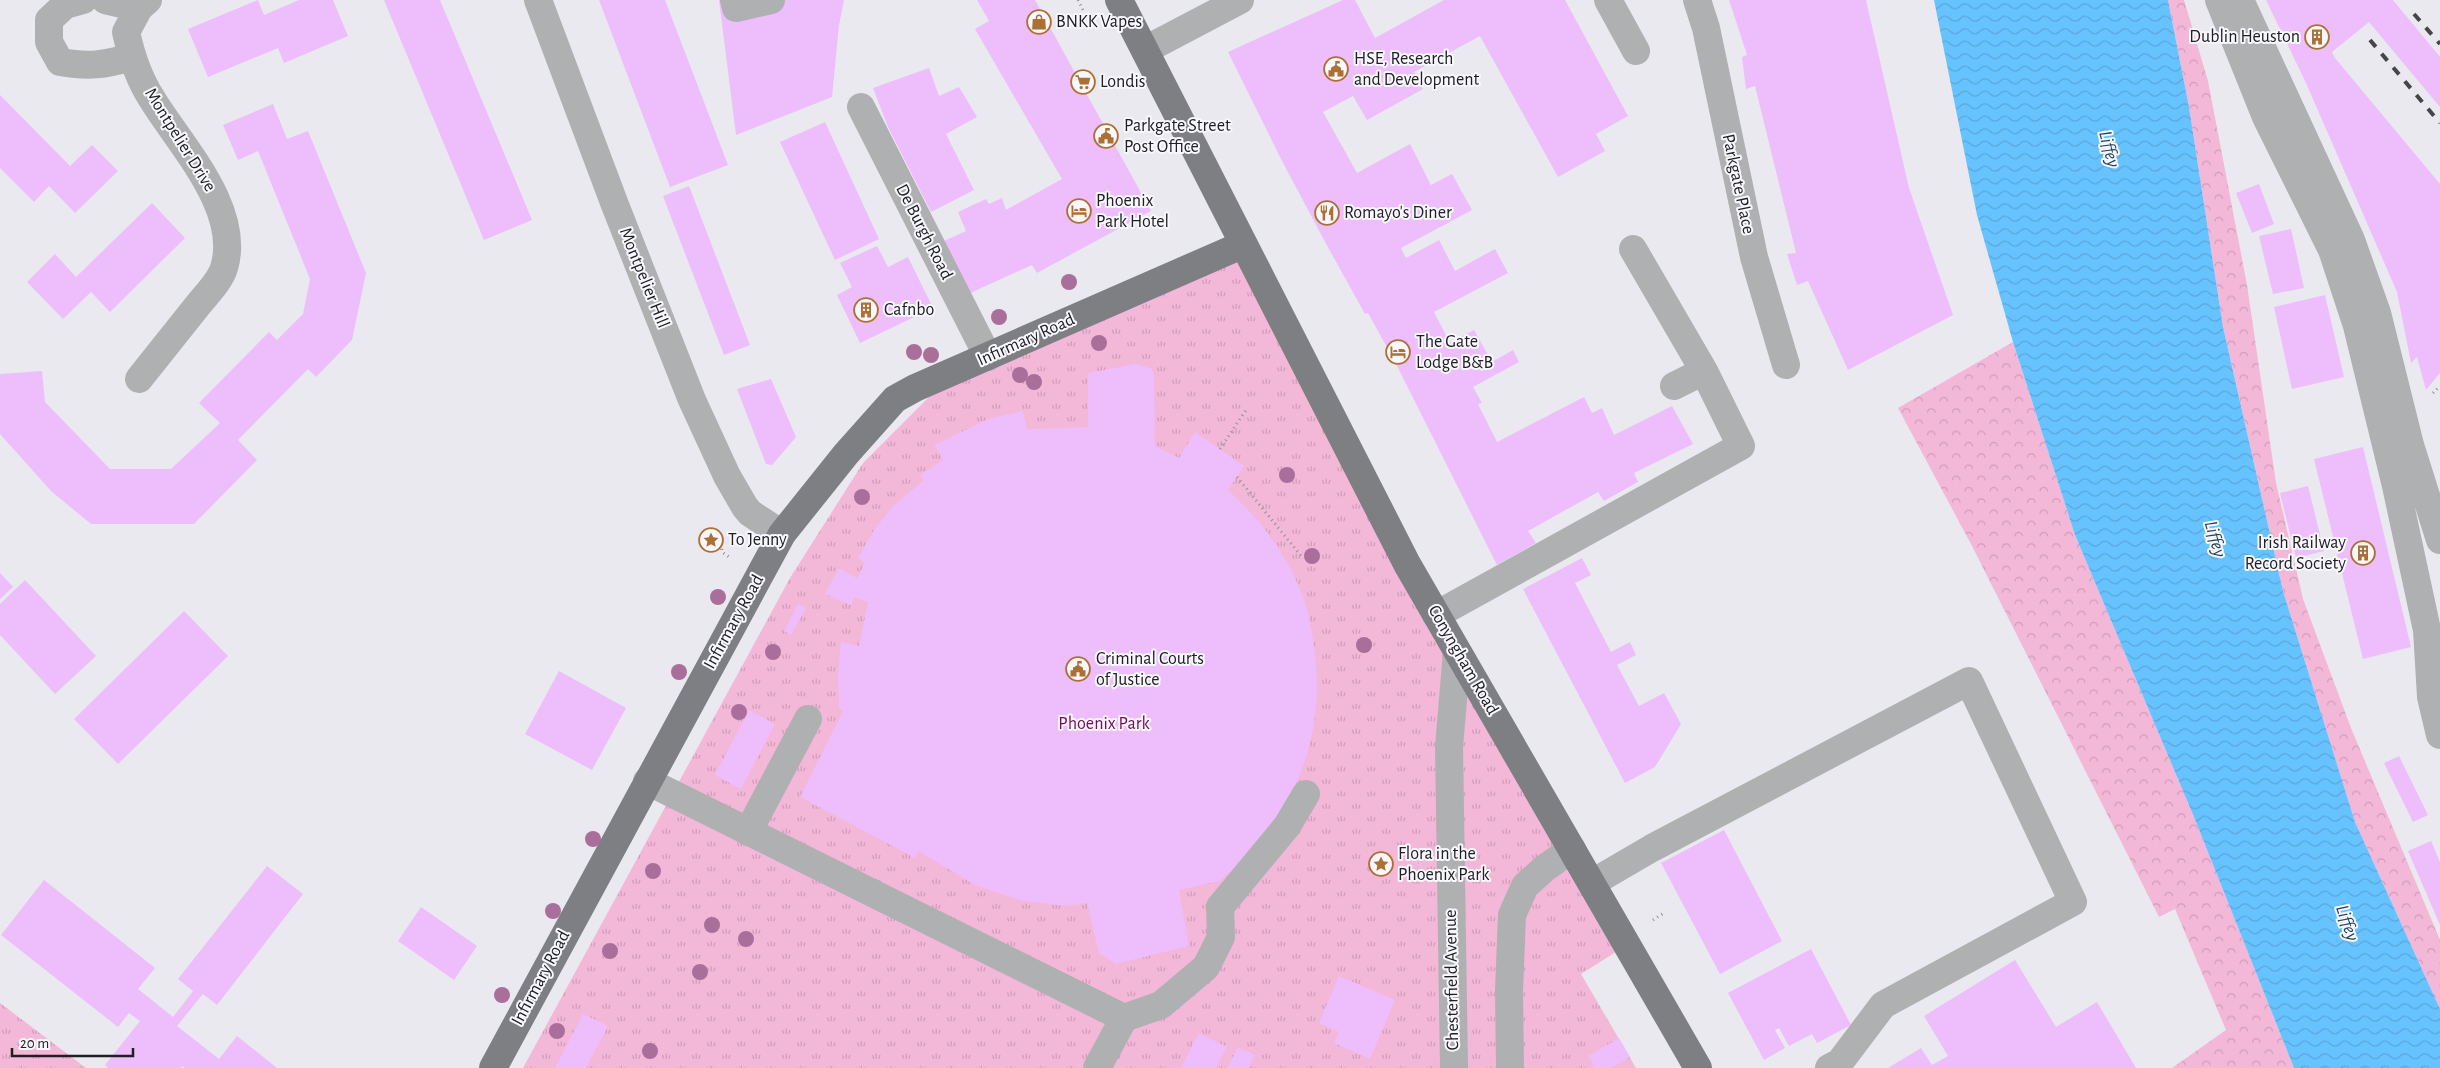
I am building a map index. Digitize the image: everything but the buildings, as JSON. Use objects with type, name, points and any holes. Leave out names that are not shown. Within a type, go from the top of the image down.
[{"type":"main road","name":"Conyngham Road","points":[[1119,0],[1242,245],[1323,396],[1407,564],[1698,1068]]},
{"type":"main road","name":"Infirmary Road","points":[[493,1068],[782,534],[846,454],[895,400],[988,356],[1242,245]]},
{"type":"street","points":[[83,0],[65,5],[49,20],[49,42],[60,62],[93,66],[132,57]]},
{"type":"street","points":[[105,0],[144,4]]},
{"type":"street","name":"Montpelier Hill","points":[[538,0],[618,214],[706,431],[745,507],[750,513],[782,534]]},
{"type":"street","points":[[734,0],[736,8],[771,0]]},
{"type":"street","points":[[1145,50],[1240,0]]},
{"type":"street","points":[[1608,0],[1636,51]]},
{"type":"street","name":"Parkgate Place","points":[[1696,0],[1706,28],[1754,257],[1786,365]]},
{"type":"street","points":[[2219,0],[2266,117],[2332,250],[2357,326],[2396,486],[2427,630],[2431,697],[2440,735]]},
{"type":"street","points":[[2240,0],[2351,240],[2377,313],[2410,445],[2440,540]]},
{"type":"street","name":"Montpelier Drive","points":[[139,380],[224,269],[227,243],[216,197],[188,149],[151,98],[132,57],[126,32],[144,4]]},
{"type":"street","name":"De Burgh Road","points":[[861,106],[988,356]]},
{"type":"street","points":[[1436,615],[1742,446],[1704,371],[1633,249]]},
{"type":"street","points":[[1674,386],[1704,371]]},
{"type":"street","name":"Chesterfield Avenue","points":[[1454,1068],[1449,747],[1457,652]]},
{"type":"street","points":[[1592,883],[1652,848],[1969,681],[2073,902],[1883,1004],[1840,1062],[1829,1068]]},
{"type":"street","points":[[748,832],[808,719]]},
{"type":"street","points":[[647,781],[1124,1018]]},
{"type":"street","points":[[1097,1068],[1124,1018],[1160,1005],[1206,968],[1221,938],[1220,907],[1287,826],[1306,794]]},
{"type":"street","points":[[1510,1068],[1509,991],[1512,915],[1525,886],[1545,868],[1572,849]]},
{"type":"path","points":[[1220,450],[1246,410]]},
{"type":"path","points":[[1237,477],[1302,557]]},
{"type":"path","points":[[1656,918],[1664,913]]},
{"type":"green space","points":[[2168,0],[2184,0],[2208,81],[2247,285],[2276,483],[2303,599],[2351,728],[2440,940],[2440,1009],[2355,822],[2283,591],[2223,327],[2189,107]]},
{"type":"green space","name":"Phoenix Park","points":[[1242,245],[1627,945],[1581,974],[1636,1068],[523,1068],[790,578],[863,463],[955,371]]},
{"type":"green space","points":[[2013,342],[2075,535],[2194,817],[2294,1068],[2172,1068],[2226,1030],[2175,909],[2159,917],[1971,544],[1898,408]]},
{"type":"green space","points":[[0,1003],[86,1068],[0,1068]]},
{"type":"water","name":"Liffey","points":[[1934,0],[2168,0],[2189,107],[2223,327],[2283,591],[2355,822],[2440,1009],[2440,1068],[2294,1068],[2194,817],[2075,535],[2013,342],[1977,215]]},
{"type":"railway","points":[[2414,14],[2440,44]]},
{"type":"railway","points":[[2370,40],[2440,123]]},
{"type":"place","name":"BNKK Vapes","points":[[1039,22]]},
{"type":"place","name":"Dublin Heuston","points":[[2317,37]]},
{"type":"place","name":"HSE, Research and Development","points":[[1336,69]]},
{"type":"place","name":"Londis","points":[[1083,82]]},
{"type":"place","name":"Parkgate Street Post Office","points":[[1106,136]]},
{"type":"place","name":"Phoenix Park Hotel","points":[[1079,211]]},
{"type":"place","name":"Romayo's Diner","points":[[1327,213]]},
{"type":"place","name":"Cafnbo","points":[[866,310]]},
{"type":"place","name":"The Gate Lodge B&B","points":[[1398,352]]},
{"type":"place","name":"To Jenny","points":[[711,540]]},
{"type":"place","name":"Irish Railway Record Society","points":[[2363,553]]},
{"type":"place","name":"Criminal Courts of Justice","points":[[1078,669]]},
{"type":"place","name":"Flora in the Phoenix Park","points":[[1381,864]]}]
